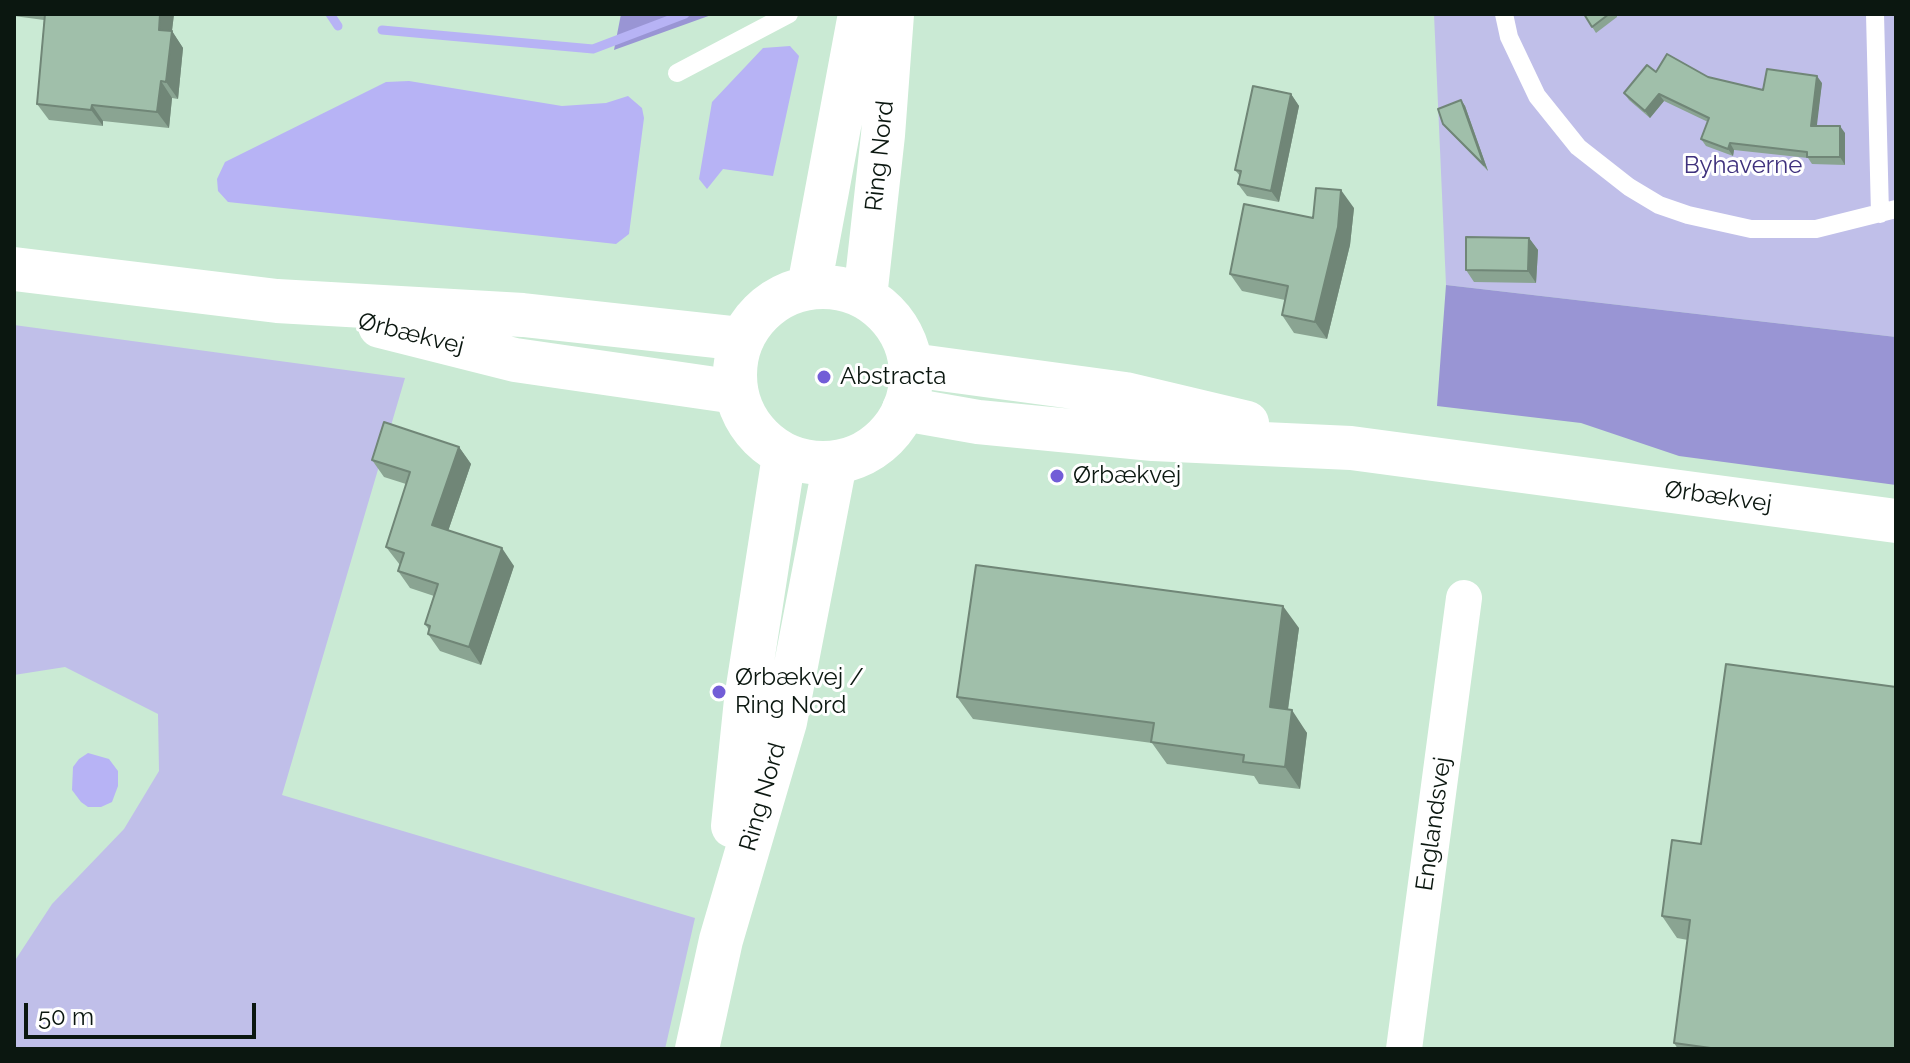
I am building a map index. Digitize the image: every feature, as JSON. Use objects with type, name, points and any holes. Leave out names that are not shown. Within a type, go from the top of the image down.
[{"type":"street","name":"Ring Nord","points":[[809,287],[860,14]]},
{"type":"street","name":"Ring Nord","points":[[865,297],[883,135],[892,14]]},
{"type":"street","name":"Ørbækvej","points":[[14,269],[277,301],[523,315],[742,339]]},
{"type":"street","points":[[809,287],[838,287],[865,297],[887,314],[903,338],[911,365],[910,387],[904,409],[888,435],[864,454],[835,463],[808,463],[784,456],[761,439],[744,418],[736,392],[734,365],[742,339],[758,314],[781,296],[809,287]]},
{"type":"street","name":"Ørbækvej","points":[[277,301],[515,360],[736,392]]},
{"type":"street","name":"Ørbækvej","points":[[911,365],[1125,394],[1351,448]]},
{"type":"street","name":"Ørbækvej","points":[[904,409],[978,422],[1153,439],[1351,448],[1896,521]]},
{"type":"street","name":"Ring Nord","points":[[721,940],[746,700],[784,456]]},
{"type":"street","name":"Ring Nord","points":[[697,1049],[721,940],[785,722],[835,463]]},
{"type":"street","name":"Englandsvej","points":[[1404,1049],[1464,598]]},
{"type":"lane","points":[[677,73],[789,14]]},
{"type":"lane","points":[[1504,14],[1509,37],[1537,96],[1578,147],[1629,187],[1659,205],[1751,229],[1816,229],[1888,211],[1875,14]]},
{"type":"green space","name":"Byhaverne","points":[[1434,14],[1896,14],[1896,337],[1446,285]]},
{"type":"green space","points":[[14,325],[405,378],[282,795],[695,918],[665,1049],[14,1049],[14,962],[52,904],[124,829],[159,771],[158,714],[65,667],[14,675]]},
{"type":"shaded area","points":[[621,14],[714,14],[614,50]]},
{"type":"shaded area","points":[[790,46],[799,56],[773,176],[723,169],[707,189],[699,179],[712,102],[763,48]]},
{"type":"shaded area","points":[[409,81],[562,106],[606,103],[628,96],[642,108],[644,118],[629,234],[616,244],[228,202],[218,191],[217,179],[225,162],[386,82]]},
{"type":"shaded area","points":[[1446,285],[1896,337],[1896,485],[1679,456],[1581,423],[1437,406]]},
{"type":"shaded area","points":[[88,753],[109,759],[118,771],[118,786],[112,802],[101,807],[88,807],[72,790],[73,767]]},
{"type":"building","points":[[45,14],[160,14],[159,30],[172,31],[166,82],[161,81],[157,112],[92,105],[91,110],[37,104]]},
{"type":"building","points":[[1584,14],[1609,14],[1592,27]]},
{"type":"building","points":[[1667,54],[1708,77],[1763,90],[1767,69],[1817,76],[1811,126],[1840,126],[1840,157],[1807,157],[1807,152],[1730,143],[1728,149],[1701,139],[1709,118],[1659,94],[1645,111],[1624,93],[1647,65],[1656,72]]},
{"type":"building","points":[[1253,86],[1291,94],[1271,191],[1238,184],[1241,171],[1235,170]]},
{"type":"building","points":[[1461,100],[1484,165],[1443,124],[1438,109]]},
{"type":"building","points":[[1316,188],[1341,190],[1338,227],[1315,322],[1282,315],[1288,286],[1230,274],[1244,204],[1313,218]]},
{"type":"building","points":[[1466,237],[1529,238],[1528,271],[1466,270]]},
{"type":"building","points":[[384,422],[459,447],[432,525],[502,548],[469,647],[428,634],[430,626],[425,624],[438,584],[398,571],[404,553],[386,547],[410,472],[372,460]]},
{"type":"building","points":[[976,565],[1283,606],[1270,707],[1292,710],[1285,767],[1243,762],[1244,755],[1151,742],[1154,723],[957,697]]},
{"type":"building","points":[[1726,664],[1896,687],[1896,1049],[1718,1049],[1674,1043],[1690,920],[1662,916],[1672,840],[1701,844]]},
{"type":"waterway","points":[[330,14],[338,26]]},
{"type":"waterway","points":[[382,30],[593,49],[685,14]]},
{"type":"place","name":"Abstracta","points":[[824,377]]},
{"type":"place","name":"Ørbækvej","points":[[1057,476]]},
{"type":"place","name":"Ørbækvej / Ring Nord","points":[[719,692]]}]
